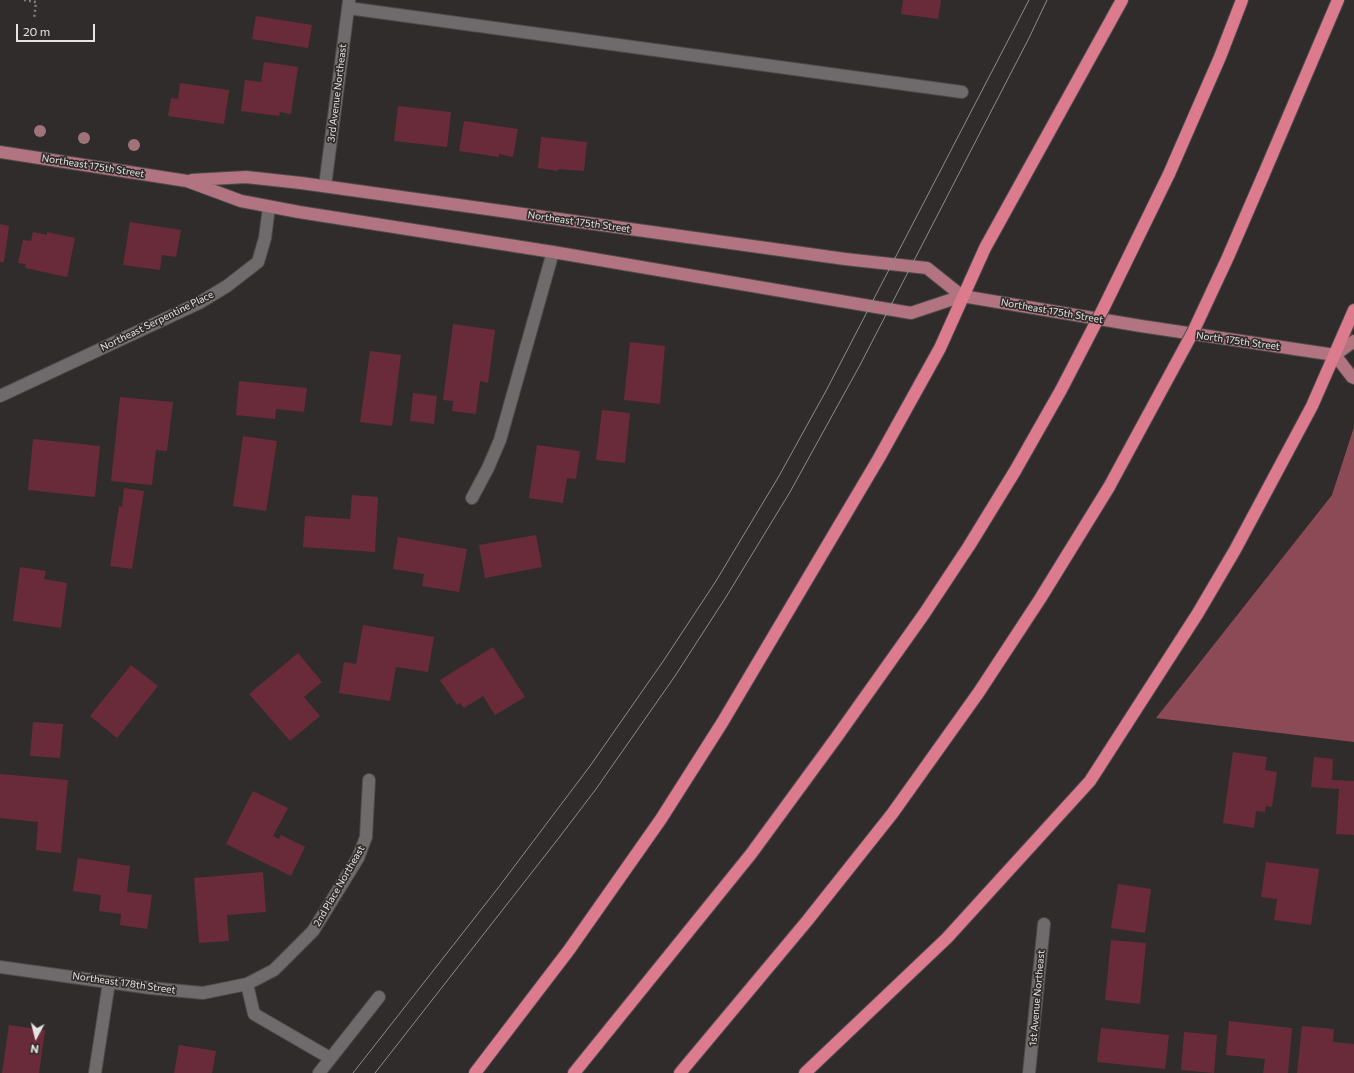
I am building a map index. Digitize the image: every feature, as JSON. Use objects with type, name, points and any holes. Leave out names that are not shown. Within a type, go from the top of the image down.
[{"type":"highway","points":[[475,1073],[569,950],[661,819],[722,723],[879,458],[940,348],[962,296],[985,248],[1122,0]]},
{"type":"highway","points":[[574,1073],[751,854],[924,614],[969,546],[1015,471],[1061,390],[1100,316],[1169,174],[1220,57],[1242,0]]},
{"type":"highway","points":[[680,1073],[808,921],[892,814],[979,692],[1040,599],[1109,487],[1193,332],[1264,176],[1338,0]]},
{"type":"highway","points":[[805,1073],[948,938],[1090,781],[1198,613],[1235,550],[1312,406],[1354,310]]},
{"type":"main road","name":"Northeast 175th Street","points":[[0,152],[187,181],[241,201],[269,207],[553,252],[911,313],[962,296],[1141,326]]},
{"type":"main road","name":"Northeast 175th Street","points":[[187,181],[246,177],[325,186],[845,259],[927,268],[962,296]]},
{"type":"main road","name":"North 175th Street","points":[[1141,326],[1335,355]]},
{"type":"main road","points":[[1354,341],[1335,355],[1352,378],[1354,378]]},
{"type":"street","points":[[349,4],[962,92]]},
{"type":"street","name":"3rd Avenue Northeast","points":[[325,186],[349,4]]},
{"type":"street","name":"Northeast Serpentine Place","points":[[0,396],[199,303],[227,286],[258,262],[265,238],[269,207]]},
{"type":"street","points":[[472,498],[488,468],[500,440],[553,252]]},
{"type":"street","name":"2nd Place Northeast","points":[[247,984],[274,970],[313,932],[358,858],[366,837],[369,780]]},
{"type":"street","name":"1st Avenue Northeast","points":[[1030,1073],[1044,924]]},
{"type":"street","name":"Northeast 178th Street","points":[[0,967],[150,988],[203,993],[247,984]]},
{"type":"street","points":[[95,1073],[109,982]]},
{"type":"street","points":[[247,984],[254,1014],[330,1058]]},
{"type":"street","points":[[319,1073],[379,997]]},
{"type":"path","points":[[24,0],[36,2],[34,19]]},
{"type":"shaded area","points":[[1354,427],[1354,742],[1156,718],[1332,495]]},
{"type":"building","points":[[903,0],[941,0],[938,19],[901,14]]},
{"type":"building","points":[[256,16],[312,25],[308,48],[252,39]]},
{"type":"building","points":[[264,62],[298,67],[291,114],[280,112],[279,116],[241,111],[245,80],[261,82]]},
{"type":"building","points":[[180,83],[229,90],[224,124],[168,116],[171,98],[178,99]]},
{"type":"building","points":[[398,106],[451,112],[447,147],[394,141]]},
{"type":"building","points":[[464,121],[518,129],[513,157],[499,154],[499,157],[459,151]]},
{"type":"building","points":[[541,137],[587,142],[584,171],[558,169],[558,171],[538,168]]},
{"type":"building","points":[[130,222],[181,230],[176,257],[162,255],[160,270],[123,265]]},
{"type":"building","points":[[0,224],[9,226],[4,262],[0,262]]},
{"type":"building","points":[[33,232],[47,235],[47,232],[75,238],[67,277],[25,268],[26,264],[18,263],[23,240],[31,241]]},
{"type":"building","points":[[453,324],[495,330],[488,383],[480,381],[476,414],[452,411],[453,401],[443,400]]},
{"type":"building","points":[[630,342],[665,346],[660,404],[624,400]]},
{"type":"building","points":[[370,351],[401,355],[392,426],[360,422]]},
{"type":"building","points":[[239,381],[307,388],[304,412],[276,409],[275,419],[236,415]]},
{"type":"building","points":[[413,393],[437,396],[434,424],[410,421]]},
{"type":"building","points":[[120,397],[173,402],[167,451],[156,450],[152,485],[111,481]]},
{"type":"building","points":[[602,410],[630,413],[625,463],[596,460]]},
{"type":"building","points":[[243,436],[277,441],[266,511],[233,506]]},
{"type":"building","points":[[33,439],[100,446],[95,497],[28,490]]},
{"type":"building","points":[[537,445],[580,451],[576,479],[567,478],[563,503],[529,498]]},
{"type":"building","points":[[124,488],[144,491],[132,569],[110,566],[119,506],[122,507]]},
{"type":"building","points":[[352,495],[378,497],[375,552],[303,547],[305,516],[350,519]]},
{"type":"building","points":[[536,535],[542,567],[485,578],[479,545]]},
{"type":"building","points":[[398,537],[467,549],[459,592],[422,586],[424,574],[393,569]]},
{"type":"building","points":[[20,567],[46,571],[44,579],[67,583],[61,628],[13,621]]},
{"type":"building","points":[[363,625],[434,637],[428,672],[396,667],[390,701],[339,693],[344,662],[356,664]]},
{"type":"building","points":[[493,647],[525,697],[495,715],[483,696],[464,708],[460,703],[457,705],[440,680]]},
{"type":"building","points":[[298,653],[322,682],[304,697],[320,716],[290,741],[249,694]]},
{"type":"building","points":[[131,665],[158,686],[117,738],[90,716]]},
{"type":"building","points":[[33,722],[63,724],[60,758],[30,756]]},
{"type":"building","points":[[1233,752],[1267,757],[1265,770],[1277,772],[1272,807],[1266,806],[1265,812],[1256,811],[1254,828],[1223,823]]},
{"type":"building","points":[[1314,757],[1333,759],[1332,780],[1354,781],[1354,835],[1336,834],[1339,789],[1311,787]]},
{"type":"building","points":[[0,774],[68,780],[61,853],[36,850],[38,822],[0,818]]},
{"type":"building","points":[[253,791],[288,808],[273,836],[279,839],[281,835],[305,847],[291,876],[226,844]]},
{"type":"building","points":[[78,858],[130,866],[127,892],[152,895],[147,929],[120,925],[121,914],[99,911],[101,895],[73,891]]},
{"type":"building","points":[[1266,862],[1319,869],[1311,925],[1274,920],[1277,899],[1261,897]]},
{"type":"building","points":[[263,872],[266,912],[227,915],[229,941],[199,943],[194,878]]},
{"type":"building","points":[[1118,884],[1151,889],[1145,933],[1111,928]]},
{"type":"building","points":[[1111,940],[1146,943],[1140,1004],[1105,1000]]},
{"type":"building","points":[[1229,1021],[1292,1028],[1288,1073],[1263,1073],[1265,1059],[1226,1055]]},
{"type":"building","points":[[9,1025],[45,1030],[39,1073],[2,1073]]},
{"type":"building","points":[[1302,1026],[1334,1029],[1333,1042],[1354,1044],[1354,1073],[1297,1073]]},
{"type":"building","points":[[1101,1028],[1169,1035],[1165,1069],[1097,1062]]},
{"type":"building","points":[[1184,1032],[1217,1035],[1214,1073],[1181,1070]]},
{"type":"building","points":[[179,1045],[216,1051],[212,1073],[174,1073]]},
{"type":"tram line","points":[[353,1073],[498,888],[590,766],[664,660],[716,581],[779,476],[827,389],[1029,0]]},
{"type":"tram line","points":[[375,1073],[596,789],[675,676],[726,597],[790,492],[860,365],[1029,38],[1047,0]]}]
